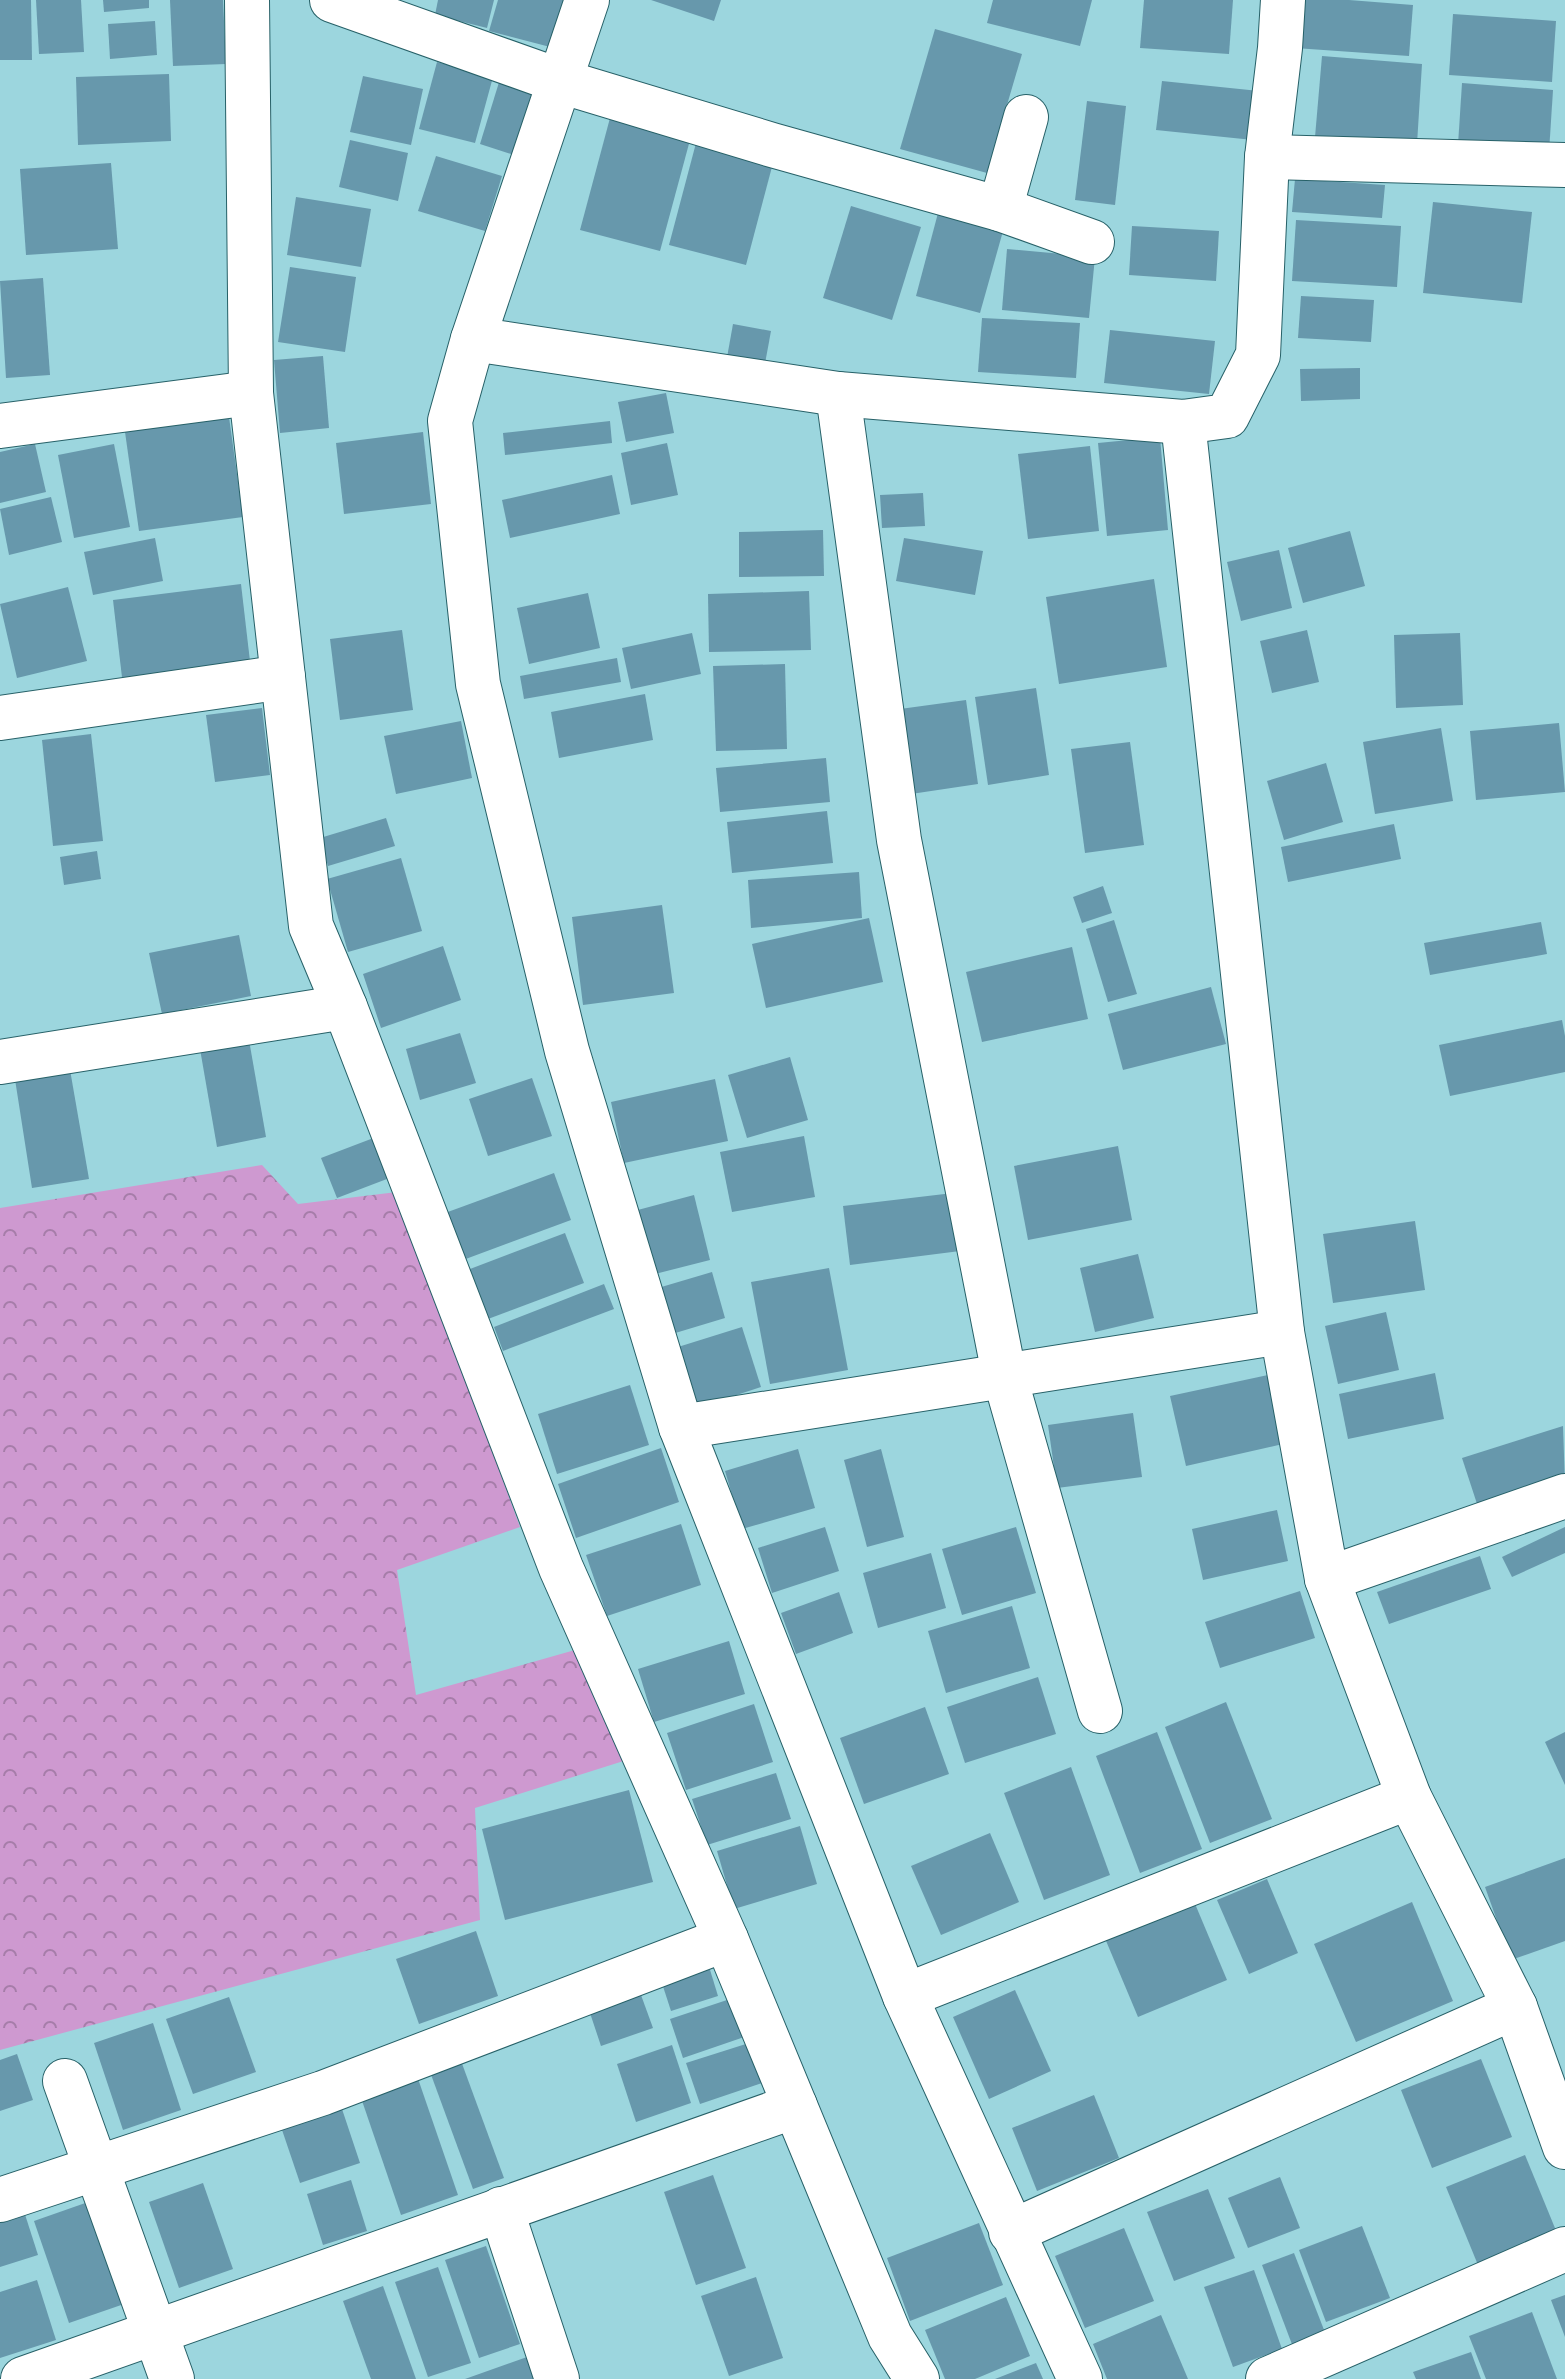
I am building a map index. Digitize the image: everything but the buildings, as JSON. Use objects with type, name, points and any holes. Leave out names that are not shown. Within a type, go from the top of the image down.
[{"type":"street","points":[[247,0],[251,393],[311,926],[561,1568],[726,1939],[890,2336],[917,2379]]},
{"type":"street","points":[[332,0],[560,81],[757,141],[1000,209],[1092,242]]},
{"type":"street","points":[[587,0],[473,339],[450,421],[478,684],[567,1051],[681,1427],[905,1996],[1080,2379]]},
{"type":"street","points":[[473,339],[838,394],[1183,422],[1227,416],[1258,355],[1267,157],[1283,0]]},
{"type":"street","points":[[1000,209],[1026,117]]},
{"type":"street","points":[[1267,157],[1565,165]]},
{"type":"street","points":[[0,426],[251,393]]},
{"type":"street","points":[[838,394],[899,840],[1004,1374],[1100,1711]]},
{"type":"street","points":[[1183,422],[1282,1332],[1327,1579],[1409,1797],[1515,2007],[1565,2147]]},
{"type":"street","points":[[0,718],[283,677]]},
{"type":"street","points":[[0,1062],[345,1007]]},
{"type":"street","points":[[681,1427],[1282,1332]]},
{"type":"street","points":[[1327,1579],[1565,1496]]},
{"type":"street","points":[[905,1996],[1409,1797]]},
{"type":"street","points":[[0,2200],[323,2093],[726,1939]]},
{"type":"street","points":[[1011,2232],[1515,2007]]},
{"type":"street","points":[[65,2081],[172,2379]]},
{"type":"street","points":[[23,2379],[795,2106]]},
{"type":"street","points":[[501,2209],[557,2379]]},
{"type":"street","points":[[1268,2379],[1565,2249]]},
{"type":"green space","points":[[262,1165],[298,1204],[397,1192],[520,1527],[397,1570],[416,1695],[582,1648],[633,1758],[475,1808],[480,1920],[0,2050],[0,1208]]}]
